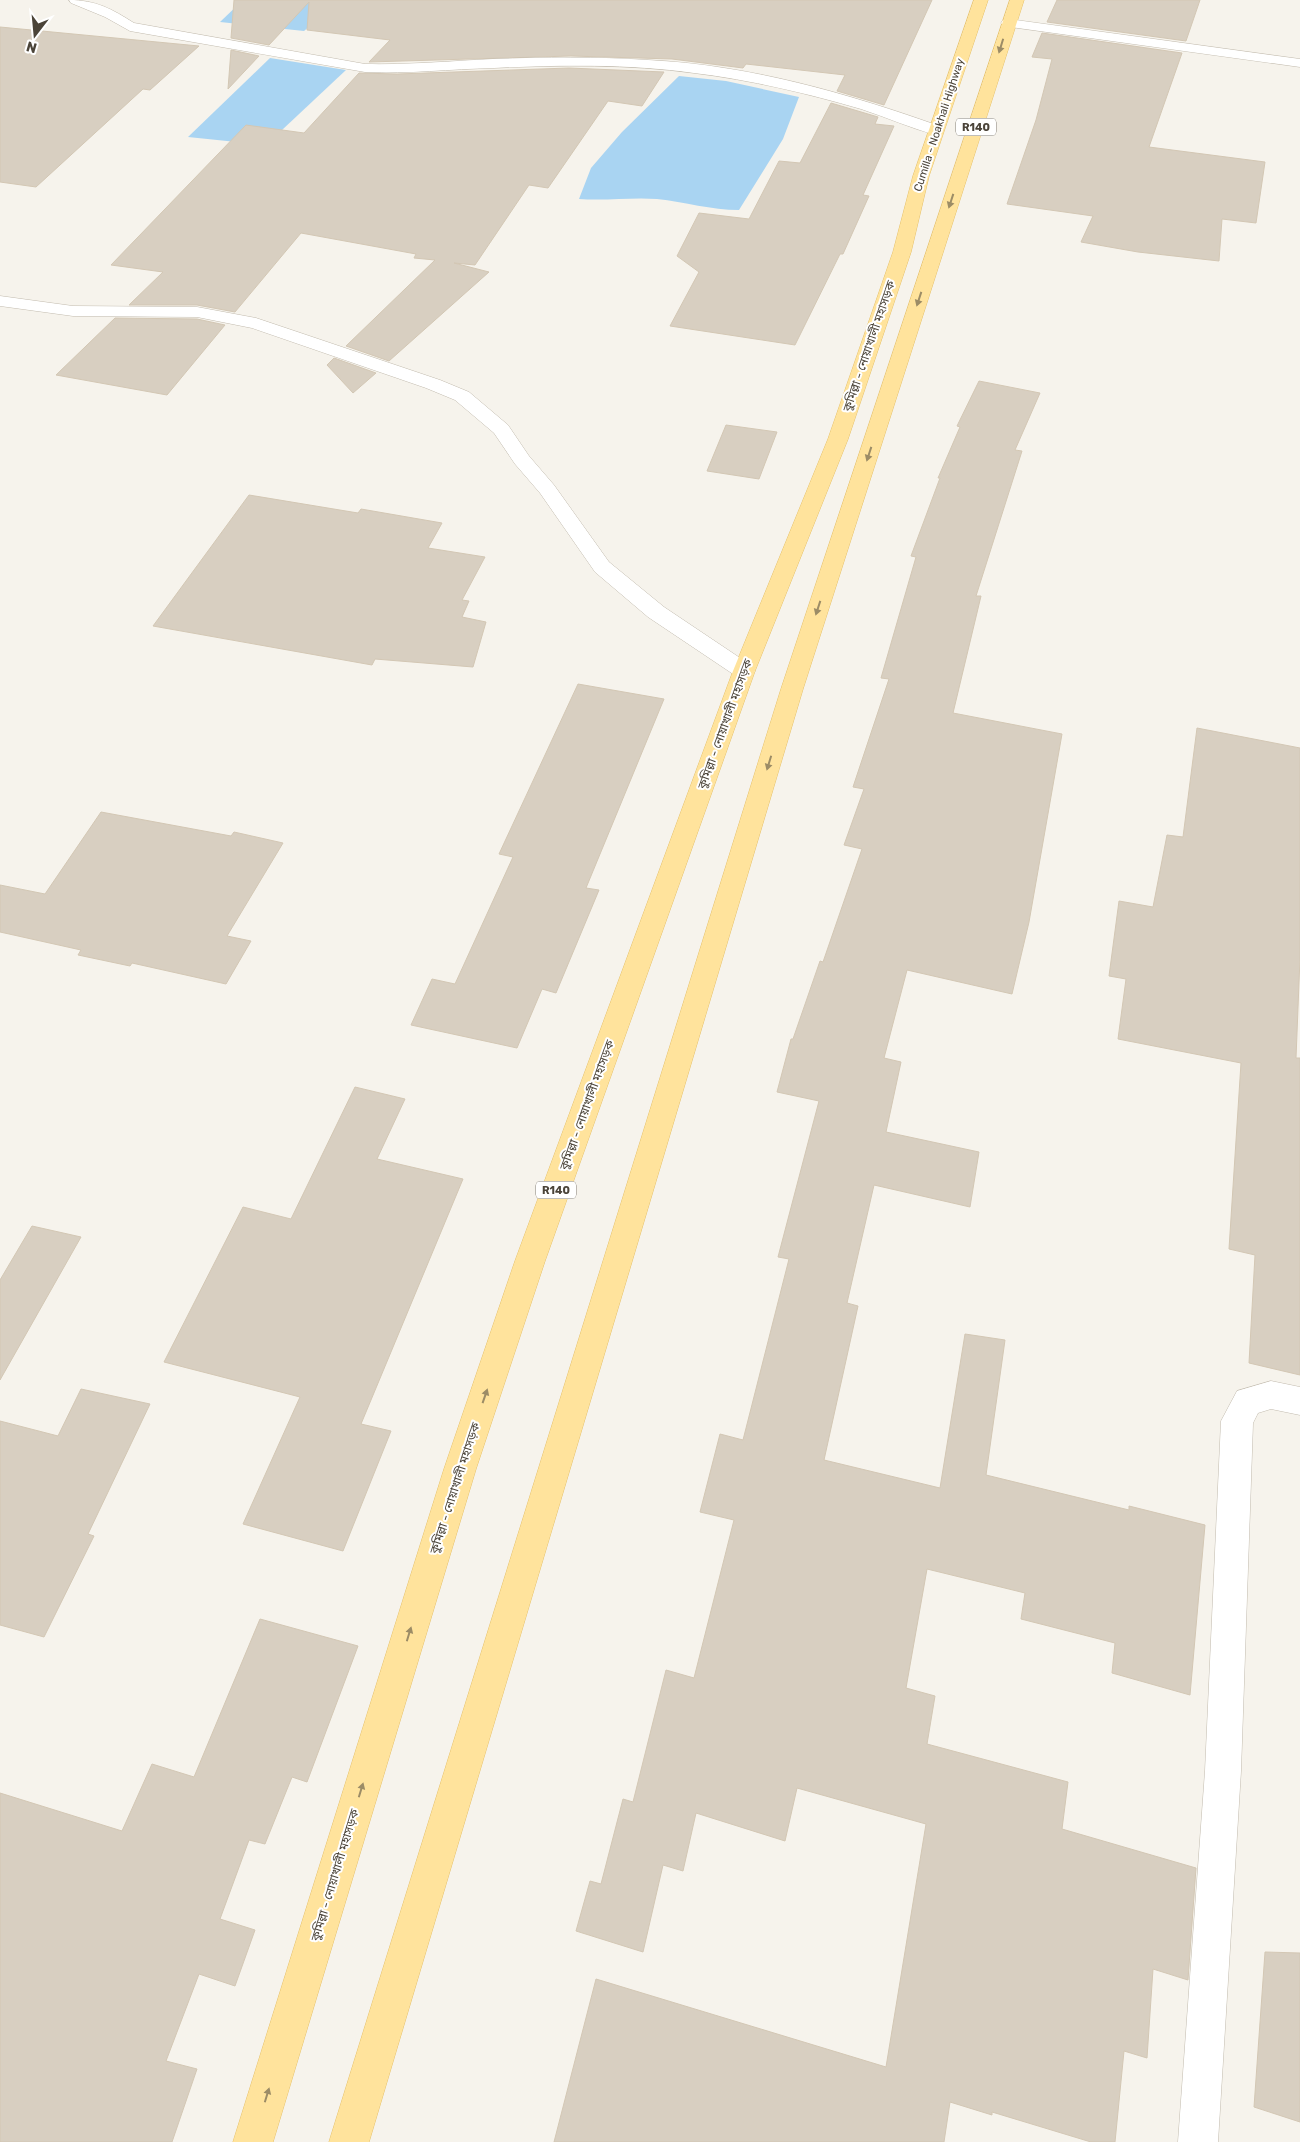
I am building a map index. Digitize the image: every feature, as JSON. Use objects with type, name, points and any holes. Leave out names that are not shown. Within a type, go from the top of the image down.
[{"type":"main road","name":"Cumilla - Noakhali Highway","points":[[902,252],[921,176],[981,0]]},
{"type":"main road","name":"R140","points":[[349,2142],[792,688],[1017,0]]},
{"type":"main road","name":"কুমিল্লা - নোয়াখালী মহাসড়ক","points":[[252,2142],[463,1459],[530,1261],[744,671],[838,439],[902,252]]},
{"type":"street","points":[[76,0],[110,14],[130,27],[365,68],[390,69],[510,63],[557,63],[694,68],[798,87],[885,111],[936,130]]},
{"type":"street","points":[[1008,23],[1300,63]]},
{"type":"street","points":[[0,301],[73,311],[197,312],[256,324],[433,384],[462,396],[501,429],[522,460],[547,489],[602,567],[656,612],[744,671]]},
{"type":"street","points":[[1198,2142],[1223,1771],[1237,1421],[1248,1401],[1271,1395],[1300,1401]]},
{"type":"water","points":[[243,0],[341,0],[304,31],[220,22]]},
{"type":"water","points":[[270,58],[346,70],[266,145],[188,137]]},
{"type":"water","points":[[679,76],[726,81],[799,97],[783,139],[739,210],[718,209],[657,199],[579,199],[591,168],[622,132]]},
{"type":"building","points":[[234,0],[932,0],[884,105],[837,91],[845,75],[746,64],[743,68],[672,59],[571,56],[369,62],[390,40],[307,30],[309,2],[269,45],[231,38]]},
{"type":"building","points":[[1057,0],[1200,0],[1186,41],[1047,22]]},
{"type":"building","points":[[0,27],[199,46],[150,90],[143,89],[36,187],[0,182]]},
{"type":"building","points":[[1042,33],[1182,53],[1149,147],[1265,162],[1256,223],[1222,219],[1219,261],[1138,252],[1081,242],[1093,216],[1007,204],[1036,120],[1052,59],[1032,57]]},
{"type":"building","points":[[231,50],[259,56],[228,89]]},
{"type":"building","points":[[569,68],[664,72],[642,106],[608,101],[548,188],[529,185],[475,265],[454,263],[489,272],[389,361],[346,346],[435,260],[414,258],[416,254],[301,233],[235,312],[197,305],[129,305],[163,272],[111,265],[246,125],[304,133],[359,73],[397,74]]},
{"type":"building","points":[[831,103],[878,117],[875,124],[894,126],[863,195],[869,196],[843,254],[840,254],[795,345],[670,326],[699,272],[677,256],[699,213],[749,219],[779,161],[800,163]]},
{"type":"building","points":[[115,318],[197,319],[225,325],[167,395],[56,375]]},
{"type":"building","points":[[334,358],[376,373],[353,393],[327,365]]},
{"type":"building","points":[[979,381],[1040,393],[1015,450],[1022,451],[976,596],[981,596],[953,713],[1062,734],[1029,922],[1012,994],[907,970],[884,1058],[901,1062],[886,1132],[979,1152],[970,1207],[874,1185],[847,1303],[858,1306],[824,1460],[940,1488],[965,1334],[1005,1340],[986,1475],[1129,1510],[1129,1506],[1205,1525],[1190,1695],[1112,1673],[1115,1643],[1021,1619],[1025,1593],[927,1569],[906,1688],[935,1696],[927,1744],[1068,1782],[1062,1829],[1196,1868],[1188,1980],[1153,1969],[1147,2058],[1124,2051],[1115,2142],[1091,2142],[992,2112],[992,2115],[950,2102],[944,2142],[554,2142],[596,1979],[886,2067],[926,1824],[797,1788],[785,1841],[696,1813],[683,1871],[663,1865],[643,1952],[576,1931],[590,1881],[601,1884],[623,1799],[633,1802],[666,1670],[694,1678],[734,1520],[700,1512],[720,1434],[743,1440],[789,1259],[778,1257],[819,1101],[777,1092],[791,1039],[793,1039],[820,961],[823,962],[862,849],[844,845],[864,789],[853,787],[889,679],[881,678],[916,557],[911,556],[940,478],[938,478],[960,427],[957,426]]},
{"type":"building","points":[[726,425],[777,432],[759,479],[707,471]]},
{"type":"building","points":[[249,495],[358,513],[361,509],[442,523],[428,548],[485,557],[462,600],[469,601],[462,617],[486,622],[473,667],[375,659],[372,665],[153,626]]},
{"type":"building","points":[[578,684],[664,699],[586,888],[599,890],[556,993],[542,989],[517,1048],[411,1025],[432,979],[455,984],[513,857],[499,854]]},
{"type":"building","points":[[1197,728],[1300,748],[1300,958],[1296,1058],[1300,1058],[1300,1375],[1249,1363],[1255,1255],[1229,1249],[1241,1063],[1118,1039],[1126,979],[1109,976],[1119,901],[1153,907],[1167,835],[1183,837]]},
{"type":"building","points":[[101,812],[231,836],[234,832],[283,843],[227,936],[251,941],[226,984],[132,963],[130,966],[78,955],[81,950],[0,932],[0,885],[45,894]]},
{"type":"building","points":[[355,1087],[405,1099],[377,1159],[463,1179],[361,1424],[391,1431],[343,1551],[243,1524],[300,1397],[164,1362],[243,1207],[291,1219]]},
{"type":"building","points":[[32,1226],[81,1237],[0,1380],[0,1280]]},
{"type":"building","points":[[81,1389],[150,1404],[88,1534],[94,1536],[44,1637],[0,1625],[0,1421],[58,1436]]},
{"type":"building","points":[[260,1619],[358,1646],[307,1782],[292,1777],[265,1844],[249,1840],[220,1919],[255,1930],[235,1986],[199,1974],[166,2061],[197,2069],[172,2142],[0,2142],[0,1793],[122,1831],[152,1764],[194,1777]]},
{"type":"building","points":[[1265,1952],[1300,1953],[1300,2122],[1254,2107]]}]
